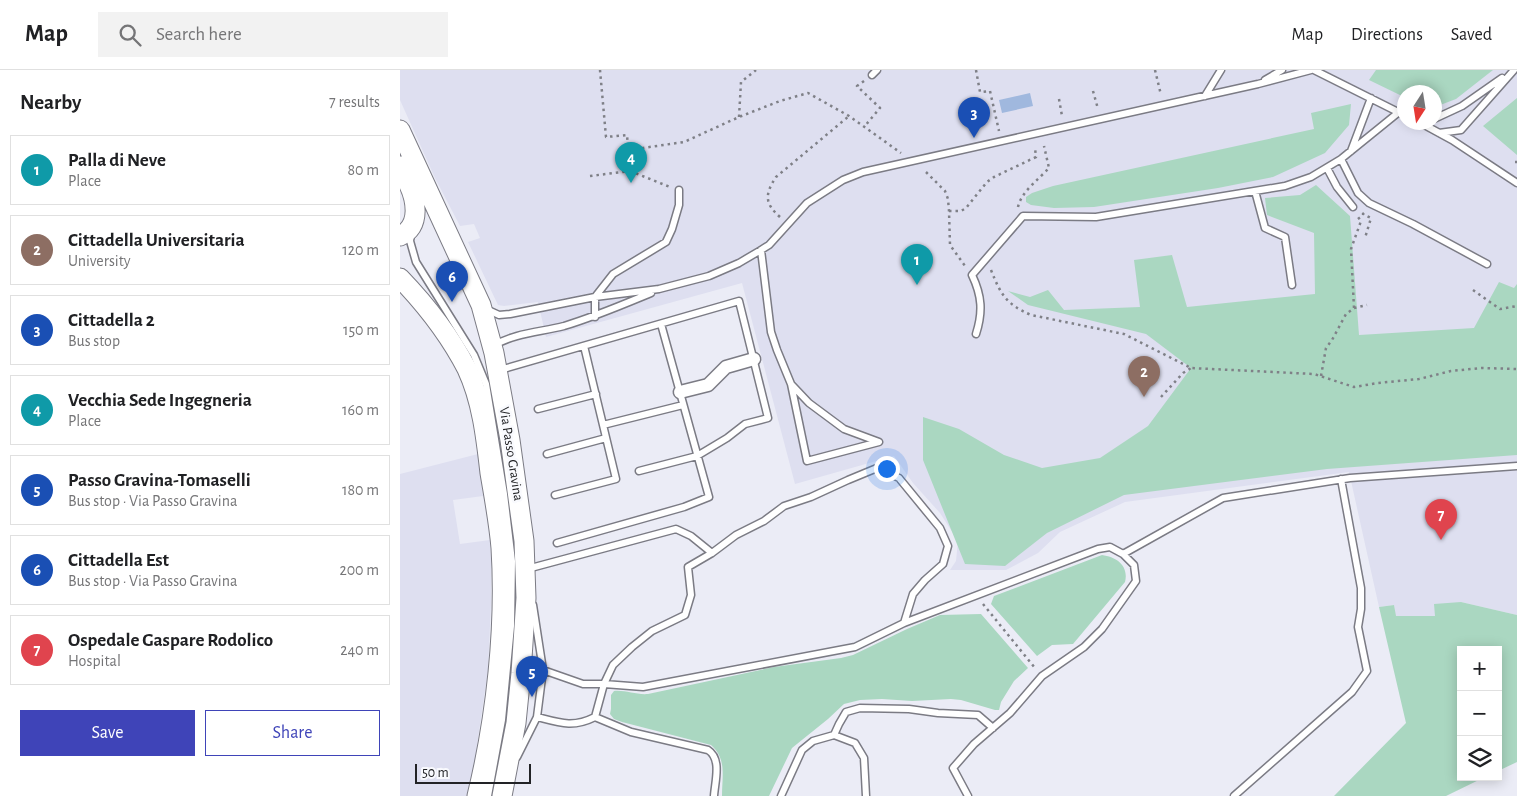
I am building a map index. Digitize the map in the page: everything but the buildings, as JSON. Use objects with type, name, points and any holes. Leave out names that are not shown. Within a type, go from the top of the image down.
[{"type":"main road","name":"Via Passo Gravina","points":[[400,130],[481,305],[504,405],[521,518],[526,570],[521,673],[514,740],[504,788]]},
{"type":"main road","points":[[400,166],[446,231]]},
{"type":"main road","points":[[400,166],[412,190],[416,208],[415,218],[406,232]]},
{"type":"main road","name":"Via Passo Gravina","points":[[400,278],[450,338],[467,370],[479,408],[488,454],[500,545],[502,595],[495,702],[483,773],[477,796]]},
{"type":"street","points":[[680,392],[708,385],[726,367],[754,359]]},
{"type":"lane","points":[[1205,96],[1221,70]]},
{"type":"lane","points":[[1258,84],[1282,70]]},
{"type":"lane","points":[[481,305],[489,312],[499,315],[594,297],[659,289],[709,276],[738,263],[769,245],[807,204],[822,192],[843,180],[863,172],[1313,70],[1397,111]]},
{"type":"lane","points":[[1442,115],[1462,106],[1514,70]]},
{"type":"lane","points":[[1439,134],[1461,130],[1514,70]]},
{"type":"lane","points":[[1351,151],[1371,98]]},
{"type":"lane","points":[[976,334],[982,317],[979,289],[972,276],[1022,216],[1096,217],[1286,186],[1311,177],[1327,168],[1397,118]]},
{"type":"lane","points":[[1432,130],[1517,183]]},
{"type":"lane","points":[[1341,159],[1358,192],[1369,203],[1413,224],[1487,264]]},
{"type":"lane","points":[[1327,168],[1337,187],[1353,207]]},
{"type":"lane","points":[[595,317],[594,297],[613,274],[666,242],[679,206],[679,190]]},
{"type":"lane","points":[[1255,191],[1265,228],[1285,237],[1292,285]]},
{"type":"lane","points":[[406,232],[416,262],[474,355],[486,384],[510,534],[512,593],[508,667],[502,720],[488,796]]},
{"type":"lane","points":[[761,250],[772,332],[790,384],[807,461],[879,442],[844,429],[809,403],[790,384]]},
{"type":"lane","points":[[492,347],[504,339],[545,331],[595,317],[659,289]]},
{"type":"lane","points":[[497,371],[739,302],[768,418],[745,424],[727,438],[697,456],[639,471]]},
{"type":"lane","points":[[557,542],[684,507],[708,497],[661,324]]},
{"type":"lane","points":[[555,495],[616,479],[584,346]]},
{"type":"lane","points":[[538,409],[596,394]]},
{"type":"lane","points":[[603,424],[683,405]]},
{"type":"lane","points":[[547,454],[606,438]]},
{"type":"lane","points":[[1122,554],[1223,498],[1341,479],[1517,466]]},
{"type":"lane","points":[[595,717],[604,684],[613,665],[652,631],[685,615],[691,595],[688,566],[712,553],[736,535],[764,521],[784,506],[811,497],[876,468],[898,478],[940,528],[948,546],[943,564],[913,594],[904,623]]},
{"type":"lane","points":[[1234,796],[1352,692],[1367,670],[1358,627],[1361,609],[1360,580],[1341,479]]},
{"type":"lane","points":[[504,788],[537,717],[543,670],[535,613],[526,570],[676,530],[691,536],[712,553]]},
{"type":"lane","points":[[543,670],[583,684],[643,687],[855,647],[904,623],[1098,549],[1110,547],[1122,554],[1134,564],[1136,581],[1102,629],[1084,647],[1042,676],[1010,713],[974,744],[954,768],[968,796]]},
{"type":"lane","points":[[834,735],[838,724],[846,712],[860,708],[909,709],[978,715],[993,728]]},
{"type":"lane","points":[[537,717],[568,724],[584,722],[595,717],[631,732],[708,750],[714,754],[716,761],[714,796]]},
{"type":"lane","points":[[780,796],[802,750],[813,741],[834,735],[855,742],[864,758],[866,796]]},
{"type":"path","points":[[600,70],[606,137],[627,135],[630,171]]},
{"type":"path","points":[[739,116],[741,82],[756,70]]},
{"type":"path","points":[[976,70],[980,92],[990,91],[996,121]]},
{"type":"path","points":[[1155,70],[1161,95]]},
{"type":"path","points":[[864,127],[880,108],[857,86],[874,73]]},
{"type":"path","points":[[1093,91],[1098,109]]},
{"type":"path","points":[[628,150],[684,142],[739,116],[808,93],[848,116],[903,154]]},
{"type":"path","points":[[1059,99],[1063,117]]},
{"type":"path","points":[[780,217],[770,209],[768,199],[769,187],[776,176],[848,116]]},
{"type":"path","points":[[1022,216],[1018,208],[1019,202],[1049,168],[1044,146]]},
{"type":"path","points":[[950,211],[962,211],[987,182],[1036,157],[1035,148]]},
{"type":"path","points":[[590,176],[630,171],[679,190]]},
{"type":"path","points":[[926,172],[945,191],[950,211],[950,245],[972,276]]},
{"type":"path","points":[[1353,207],[1361,221],[1351,249],[1354,308]]},
{"type":"path","points":[[1365,238],[1371,218]]},
{"type":"path","points":[[986,260],[997,286],[1016,309],[1031,315],[1124,334],[1191,368],[1314,374],[1354,387],[1378,382],[1419,379],[1459,370],[1482,368],[1517,369]]},
{"type":"path","points":[[1473,290],[1500,309],[1517,306]]},
{"type":"path","points":[[1321,376],[1326,348],[1346,314],[1354,308],[1367,305]]},
{"type":"path","points":[[1161,397],[1183,373],[1191,368]]},
{"type":"path","points":[[976,595],[1042,676]]},
{"type":"shaded area","points":[[400,70],[1517,70],[1517,615],[1461,602],[1435,616],[1395,616],[1394,605],[1379,607],[1349,472],[1125,502],[1060,532],[1038,553],[1006,570],[950,570],[956,561],[958,541],[940,513],[913,483],[894,456],[795,484],[742,283],[546,337],[538,302],[498,305],[468,242],[480,238],[474,224],[460,226],[435,178],[400,100]]},
{"type":"shaded area","points":[[478,454],[483,496],[453,500],[460,544],[490,540],[491,560],[488,670],[475,759],[467,796],[400,796],[400,474]]},
{"type":"green space","points":[[1376,70],[1493,70],[1456,99],[1442,104],[1442,85],[1397,85],[1397,94],[1369,80]]},
{"type":"green space","points":[[1517,98],[1517,155],[1483,126]]},
{"type":"green space","points":[[1351,104],[1349,125],[1325,153],[1273,177],[1218,188],[1094,207],[1054,208],[1031,205],[1026,202],[1026,197],[1032,193],[1053,186],[1314,129],[1311,113]]},
{"type":"green space","points":[[1316,185],[1350,216],[1359,335],[1474,328],[1499,282],[1514,288],[1517,284],[1517,455],[1327,469],[1124,495],[1047,533],[1005,566],[965,564],[923,460],[923,417],[959,429],[1004,455],[1042,468],[1100,458],[1148,426],[1191,368],[1146,334],[1028,305],[1008,291],[1030,297],[1048,290],[1064,310],[1140,307],[1134,260],[1172,255],[1187,307],[1315,294],[1314,233],[1267,215],[1265,198],[1300,195]]},
{"type":"green space","points":[[1102,555],[1121,563],[1125,571],[1125,582],[1073,644],[1052,645],[1037,656],[991,604],[994,596]]},
{"type":"green space","points":[[1461,602],[1517,615],[1517,762],[1502,769],[1502,646],[1457,646],[1457,781],[1477,781],[1446,796],[1334,796],[1406,723],[1379,607],[1394,605],[1396,616],[1435,616],[1434,604]]},
{"type":"green space","points":[[981,614],[1028,668],[1014,681],[1001,702],[999,710],[951,699],[912,701],[860,700],[844,704],[792,748],[769,796],[722,796],[722,762],[711,745],[622,722],[614,719],[610,714],[611,695],[614,691],[648,694],[774,667],[841,658],[853,655],[940,615]]},
{"type":"water","points":[[1030,93],[1033,106],[1002,113],[999,100]]},
{"type":"place","name":"Cittadella 2","points":[[974,138]]},
{"type":"place","name":"Vecchia Sede Ingegneria","points":[[631,183]]},
{"type":"place","name":"Palla di Neve","points":[[917,285]]},
{"type":"place","name":"Cittadella Est","points":[[452,302]]},
{"type":"place","name":"Cittadella Universitaria","points":[[1144,397]]},
{"type":"place","name":"Ospedale Gaspare Rodolico","points":[[1441,540]]},
{"type":"place","name":"Passo Gravina-Tomaselli","points":[[532,697]]}]
